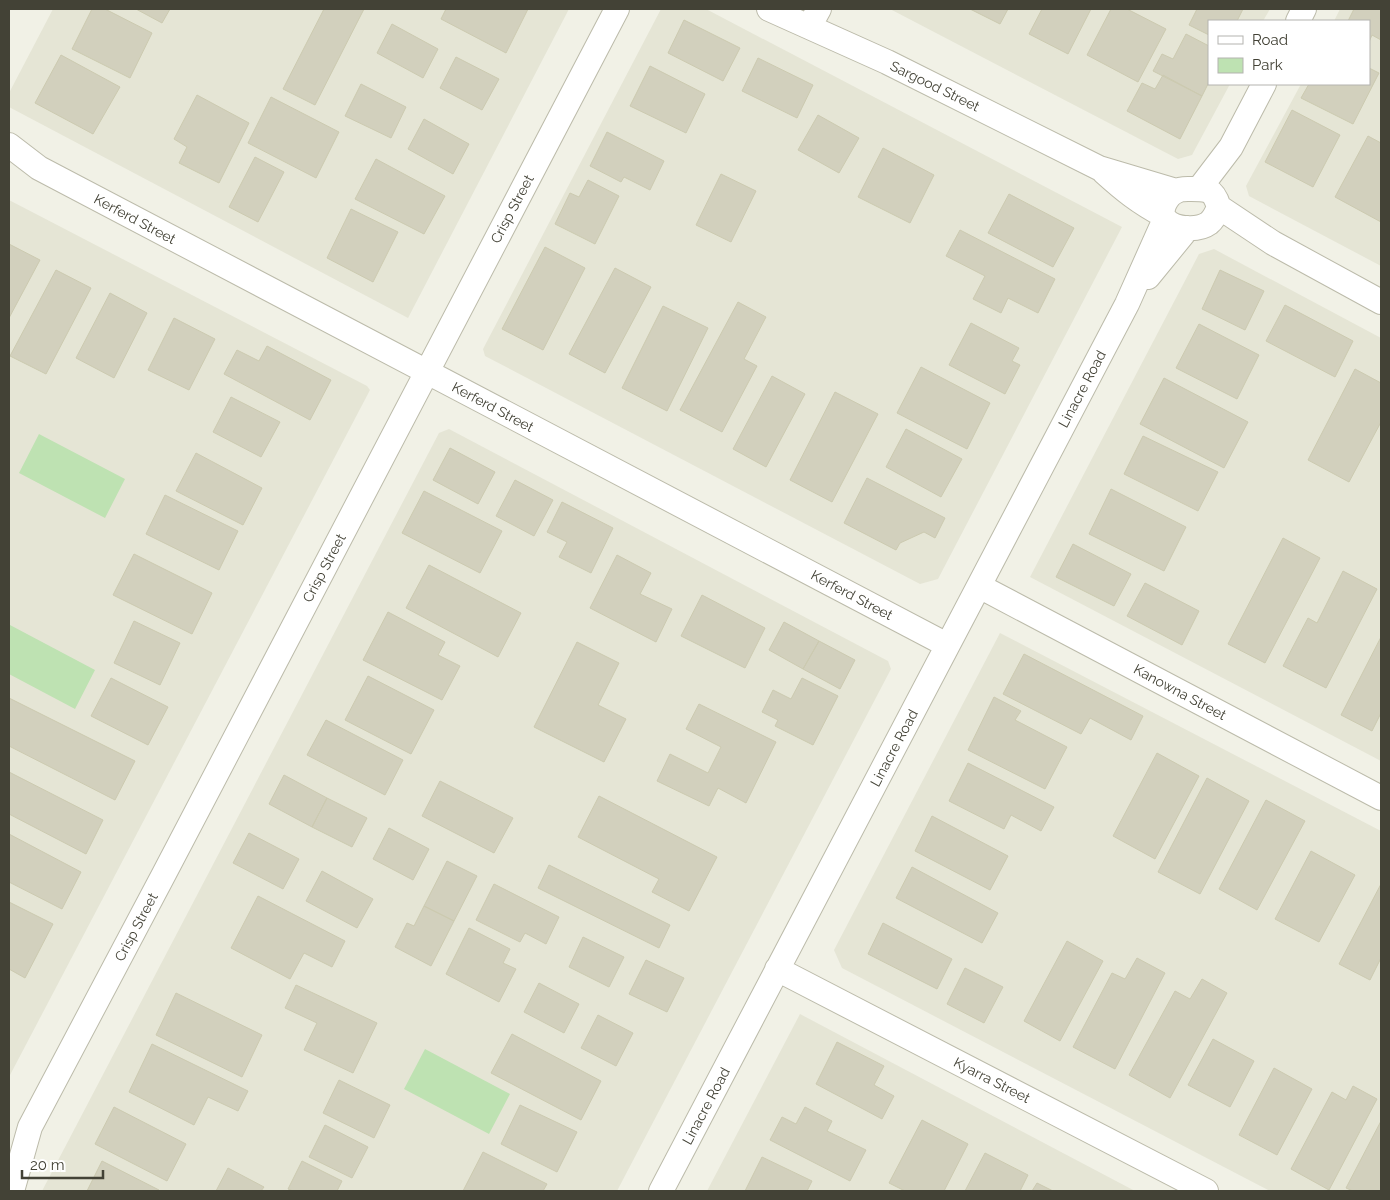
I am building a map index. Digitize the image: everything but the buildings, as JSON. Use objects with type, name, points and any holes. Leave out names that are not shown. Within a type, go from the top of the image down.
[{"type":"street","name":"Crisp Street","points":[[9,1152],[30,1127],[169,866],[617,9]]},
{"type":"street","name":"Sargood Street","points":[[769,9],[814,18],[887,62],[1100,168],[1201,205],[1381,302]]},
{"type":"street","name":"Linacre Road","points":[[1127,304],[1201,205],[1263,85]]},
{"type":"street","name":"Kerferd Street","points":[[9,145],[39,168],[947,645]]},
{"type":"street","name":"Kerferd Street","points":[[9,161],[39,168]]},
{"type":"street","name":"Sargood Street","points":[[1100,168],[1126,192],[1177,226],[1201,205]]},
{"type":"street","name":"Linacre Road","points":[[662,1191],[1127,304],[1164,217]]},
{"type":"street","name":"Kanowna Street","points":[[979,586],[1381,798]]},
{"type":"street","name":"Kyarra Street","points":[[777,969],[1206,1191]]},
{"type":"street","name":"Crisp Street","points":[[12,1191],[30,1127]]},
{"type":"shaded area","points":[[53,9],[569,9],[408,318],[9,107],[9,93]]},
{"type":"shaded area","points":[[661,9],[706,9],[1122,227],[938,579],[920,584],[485,356],[483,349]]},
{"type":"shaded area","points":[[890,9],[1270,9],[1264,20],[1208,20],[1208,85],[1229,85],[1192,155],[1178,159]]},
{"type":"shaded area","points":[[1340,9],[1381,9],[1381,266],[1249,196],[1246,186],[1300,85],[1370,85],[1370,20],[1334,20]]},
{"type":"shaded area","points":[[9,200],[367,386],[370,390],[9,1077]]},
{"type":"shaded area","points":[[1214,249],[1381,338],[1381,761],[1030,577],[1199,254]]},
{"type":"shaded area","points":[[449,429],[888,661],[891,669],[617,1191],[42,1191],[439,433]]},
{"type":"shaded area","points":[[1000,633],[1381,831],[1381,1191],[1270,1191],[842,968],[834,950]]},
{"type":"shaded area","points":[[800,1014],[1135,1191],[707,1191]]},
{"type":"green space","points":[[39,434],[125,479],[105,518],[19,473]]},
{"type":"green space","points":[[10,625],[95,670],[75,709],[9,674]]},
{"type":"green space","points":[[425,1049],[510,1094],[489,1134],[404,1089]]}]
